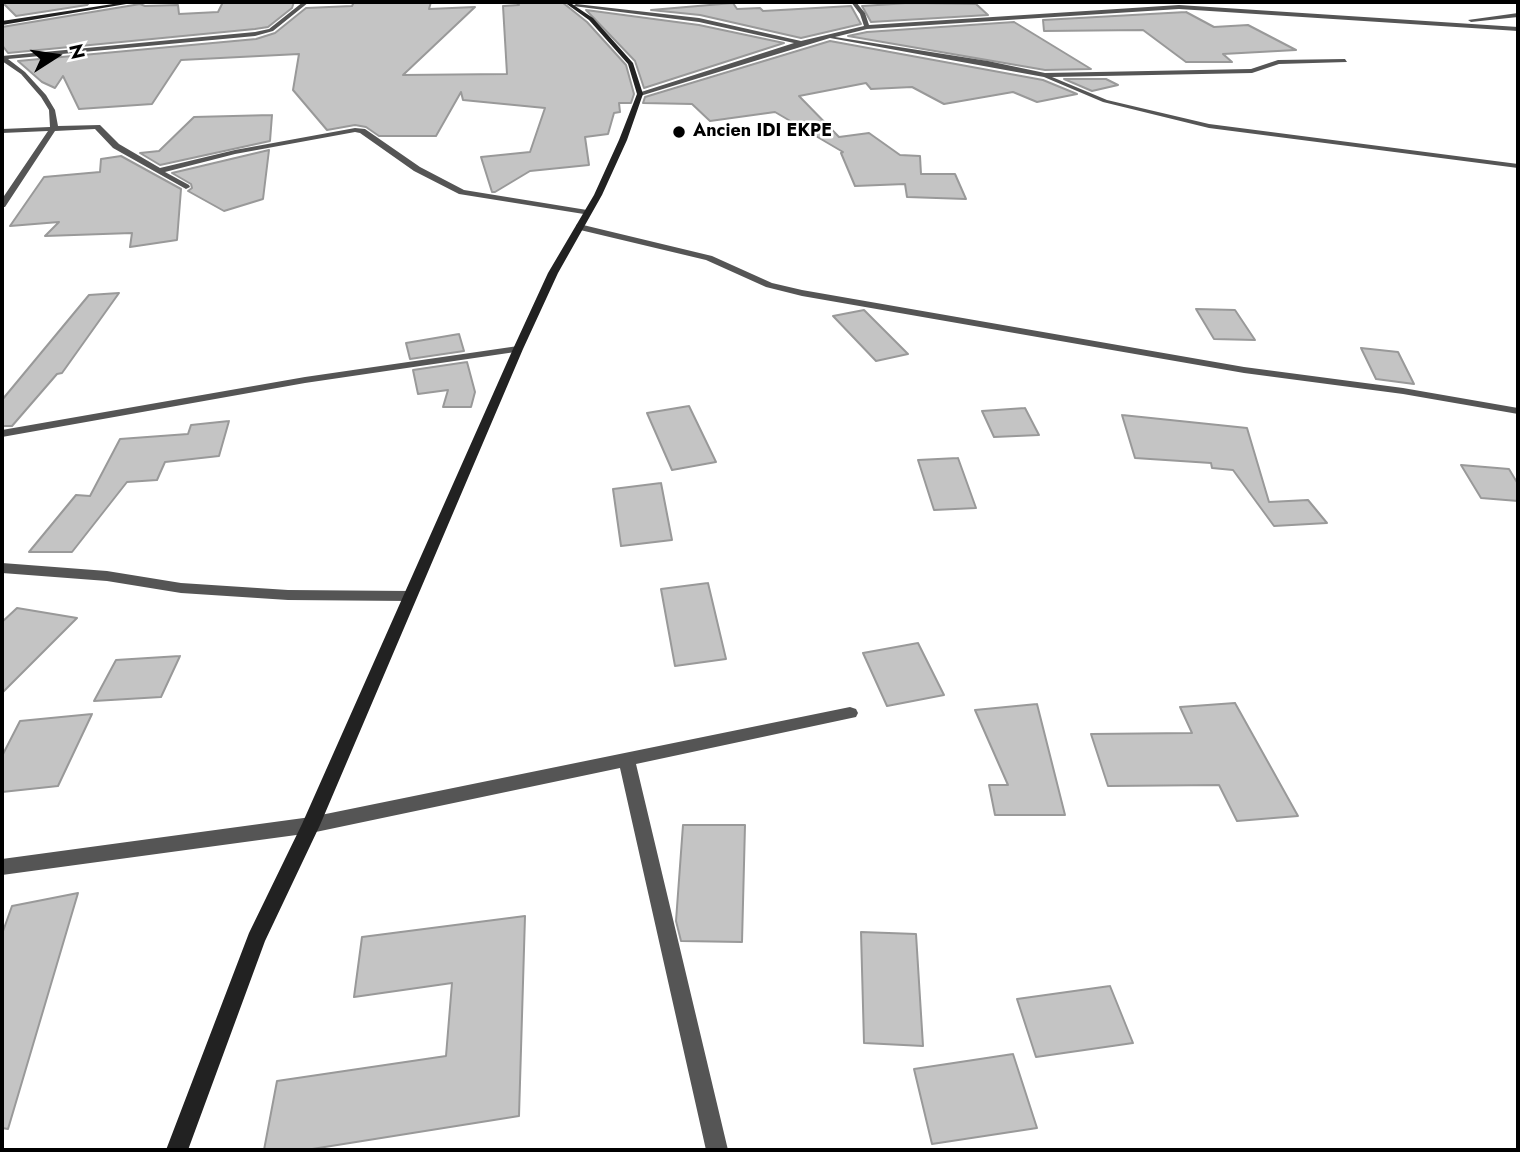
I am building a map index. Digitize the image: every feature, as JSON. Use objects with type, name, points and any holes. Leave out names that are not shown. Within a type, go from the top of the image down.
[{"type":"street","points":[[2,23],[135,2]]},
{"type":"street","points":[[2,58],[255,34],[271,30],[306,2]]},
{"type":"street","points":[[571,4],[619,2]]},
{"type":"street","points":[[853,2],[863,14],[867,27]]},
{"type":"street","points":[[571,4],[699,20],[801,43]]},
{"type":"street","points":[[177,1150],[256,939],[311,825],[518,349],[553,273],[587,213],[623,140],[640,94],[631,64],[591,19],[571,4]]},
{"type":"street","points":[[1088,6],[1095,11]]},
{"type":"street","points":[[640,94],[801,43],[867,27],[1095,11],[1202,7],[1518,29]]},
{"type":"street","points":[[1452,24],[1518,15]]},
{"type":"street","points":[[824,37],[988,62],[1045,75],[1105,101],[1209,126],[1518,166]]},
{"type":"street","points":[[2,58],[23,73],[44,96],[52,110],[54,127],[2,205]]},
{"type":"street","points":[[1045,75],[1252,71],[1278,62],[1345,61]]},
{"type":"street","points":[[2,131],[97,127],[116,146],[186,187]]},
{"type":"street","points":[[158,171],[235,152],[355,130],[362,131],[417,169],[462,192],[587,213]]},
{"type":"street","points":[[579,228],[709,258],[769,285],[802,293],[1244,370],[1404,391],[1518,411]]},
{"type":"street","points":[[2,435],[278,384],[518,349]]},
{"type":"street","points":[[2,568],[107,576],[181,588],[288,595],[410,596]]},
{"type":"street","points":[[2,867],[311,825],[850,713]]},
{"type":"street","points":[[626,758],[717,1150]]},
{"type":"building","points":[[2,2],[90,2],[87,5],[16,16]]},
{"type":"building","points":[[223,2],[294,2],[292,8],[268,27],[255,29],[8,53],[2,45],[2,27],[140,4],[178,5],[179,14],[218,12]]},
{"type":"building","points":[[354,2],[431,2],[429,9],[475,7],[403,75],[507,74],[503,6],[519,5],[516,2],[562,2],[587,22],[626,65],[634,94],[631,103],[619,103],[620,112],[614,113],[608,134],[585,137],[589,165],[530,171],[492,192],[481,157],[530,152],[545,108],[463,100],[461,92],[436,136],[379,136],[366,127],[355,125],[327,130],[293,90],[299,54],[181,60],[152,104],[79,109],[63,76],[55,88],[42,82],[18,61],[256,39],[275,33],[306,8],[352,6]]},
{"type":"building","points":[[733,3],[737,9],[760,8],[763,11],[851,6],[861,24],[801,38],[700,15],[651,10]]},
{"type":"building","points":[[909,3],[976,4],[988,15],[871,22],[862,6]]},
{"type":"building","points":[[586,10],[699,25],[784,43],[644,88],[635,61]]},
{"type":"building","points":[[1186,12],[1214,27],[1248,25],[1296,50],[1223,54],[1232,62],[1186,62],[1143,30],[1044,31],[1043,20]]},
{"type":"building","points":[[1014,22],[1091,69],[1045,70],[848,36],[867,32]]},
{"type":"building","points":[[830,41],[1043,80],[1077,94],[1037,102],[1013,92],[944,104],[912,87],[871,89],[866,83],[799,96],[839,137],[869,133],[900,155],[920,156],[921,174],[955,174],[966,199],[907,197],[905,184],[855,186],[841,153],[843,152],[775,112],[710,121],[692,104],[643,103],[645,97]]},
{"type":"building","points":[[1064,79],[1106,79],[1118,85],[1092,91]]},
{"type":"building","points":[[272,115],[270,141],[160,165],[140,153],[159,151],[194,117]]},
{"type":"building","points":[[269,150],[263,199],[224,211],[188,191],[192,188],[191,184],[172,173]]},
{"type":"building","points":[[121,156],[181,189],[177,240],[130,247],[132,233],[45,236],[59,222],[10,226],[44,177],[100,172],[101,159]]},
{"type":"building","points":[[119,293],[62,373],[57,374],[12,426],[2,426],[2,400],[89,295]]},
{"type":"building","points":[[1196,309],[1235,310],[1255,340],[1214,339]]},
{"type":"building","points":[[864,310],[908,354],[876,361],[833,316]]},
{"type":"building","points":[[459,334],[464,351],[410,359],[406,343]]},
{"type":"building","points":[[1361,348],[1398,352],[1414,384],[1376,379]]},
{"type":"building","points":[[467,362],[475,392],[471,407],[443,407],[448,390],[418,394],[413,370]]},
{"type":"building","points":[[689,406],[716,462],[672,470],[647,413]]},
{"type":"building","points":[[1025,408],[1039,435],[994,437],[982,411]]},
{"type":"building","points":[[1122,415],[1247,428],[1269,502],[1308,500],[1327,523],[1274,526],[1233,470],[1212,468],[1211,463],[1135,458]]},
{"type":"building","points":[[229,421],[219,456],[165,462],[157,480],[127,482],[72,552],[29,552],[76,495],[90,496],[120,439],[188,434],[191,425]]},
{"type":"building","points":[[958,458],[976,508],[934,510],[918,460]]},
{"type":"building","points":[[1461,465],[1509,469],[1518,484],[1518,501],[1481,498]]},
{"type":"building","points":[[661,483],[672,540],[621,546],[613,489]]},
{"type":"building","points":[[708,583],[726,659],[675,666],[661,589]]},
{"type":"building","points":[[17,608],[77,618],[2,693],[2,622]]},
{"type":"building","points":[[918,643],[944,695],[887,706],[863,653]]},
{"type":"building","points":[[180,656],[161,697],[94,701],[116,660]]},
{"type":"building","points":[[1235,703],[1298,816],[1237,821],[1219,785],[1108,786],[1091,734],[1192,733],[1180,707]]},
{"type":"building","points":[[1037,704],[1065,815],[995,815],[989,785],[1008,785],[975,710]]},
{"type":"building","points":[[92,714],[58,786],[2,792],[2,756],[20,721]]},
{"type":"building","points":[[683,825],[745,825],[742,942],[681,941],[676,921]]},
{"type":"building","points":[[78,893],[8,1129],[2,1128],[2,934],[12,906]]},
{"type":"building","points":[[525,916],[519,1116],[306,1150],[264,1150],[277,1081],[446,1056],[452,983],[354,997],[362,937]]},
{"type":"building","points":[[861,932],[916,934],[923,1046],[864,1043]]},
{"type":"building","points":[[1110,986],[1133,1043],[1036,1057],[1017,999]]},
{"type":"building","points":[[1013,1054],[1037,1128],[932,1144],[914,1069]]},
{"type":"place","name":"Ancien IDI EKPE","points":[[679,132]]}]
